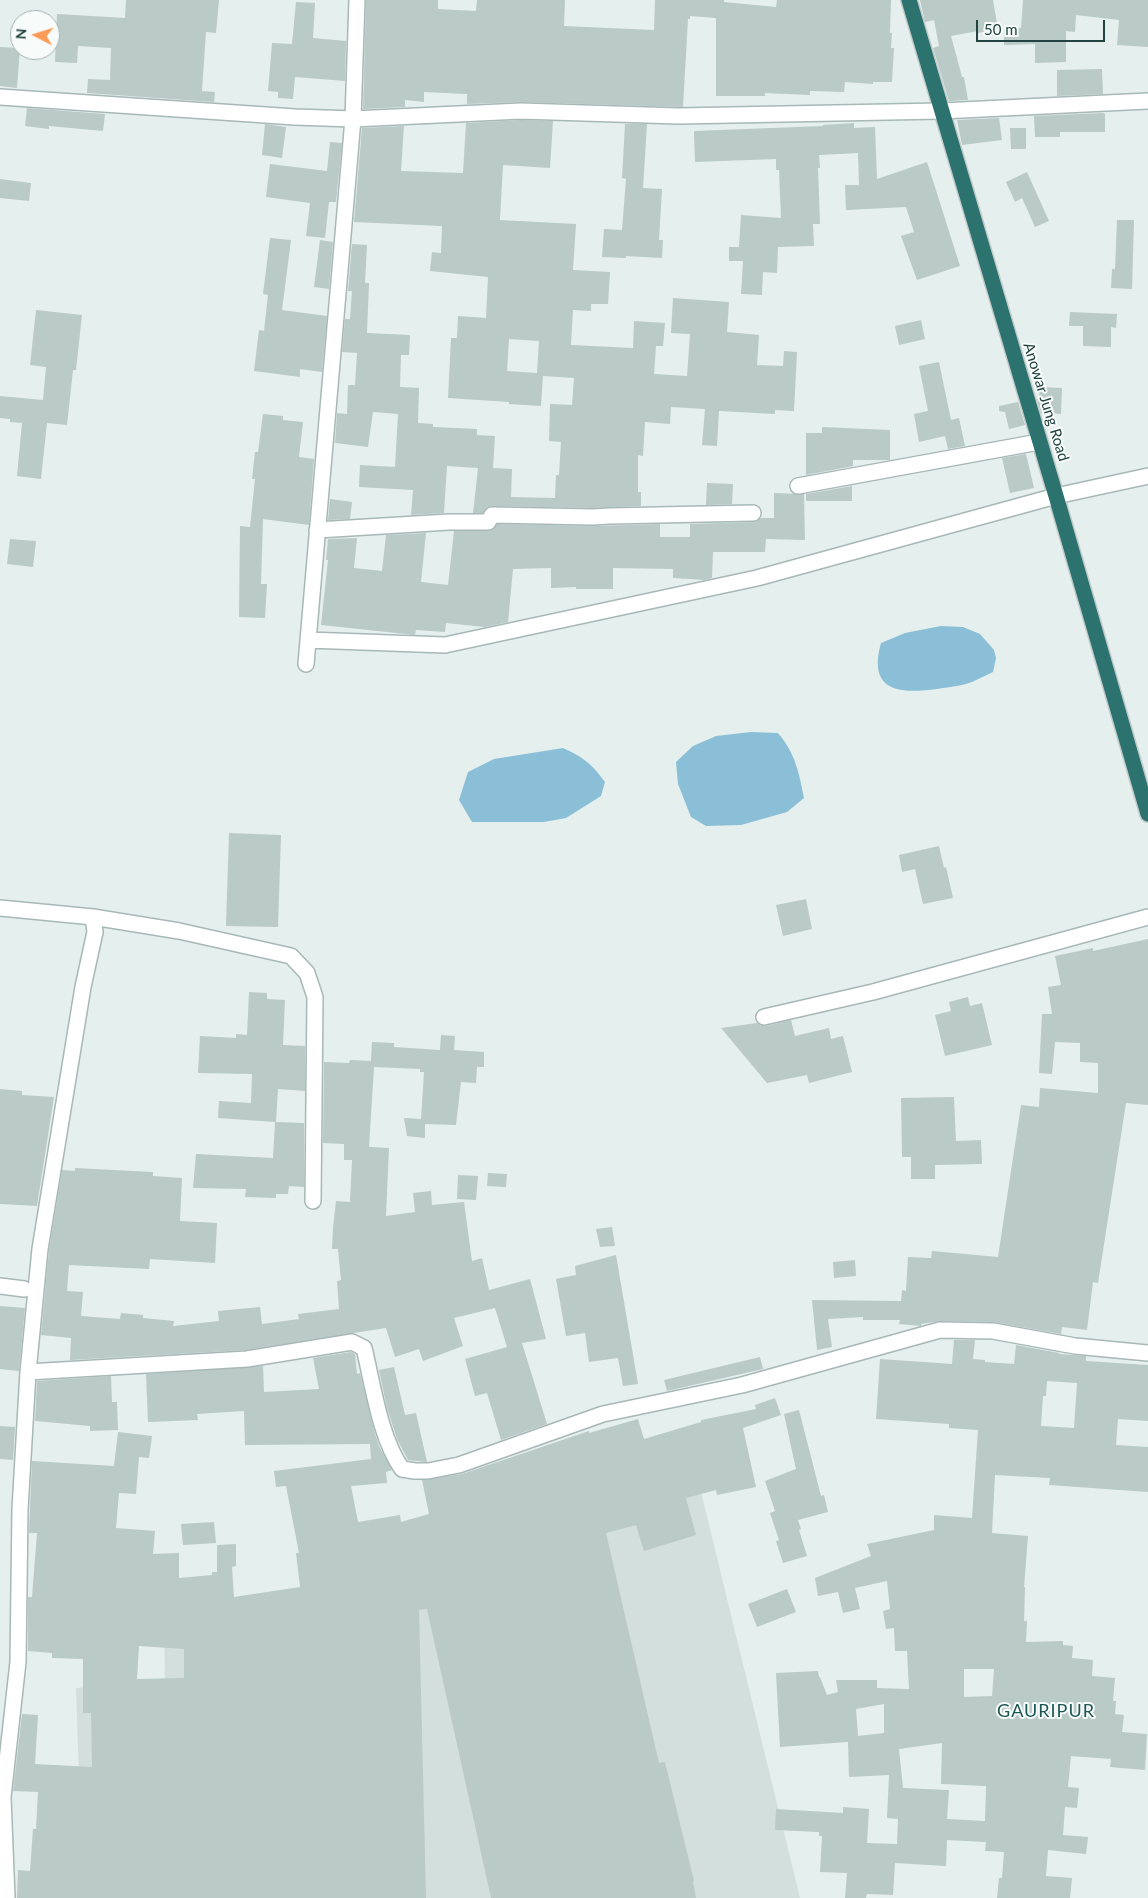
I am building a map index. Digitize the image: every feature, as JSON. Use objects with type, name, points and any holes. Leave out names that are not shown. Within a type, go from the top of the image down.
[{"type":"highway","name":"Anowar Jung Road","points":[[909,0],[1148,814]]},
{"type":"street","points":[[306,664],[353,119],[357,0]]},
{"type":"street","points":[[0,97],[295,117],[353,119],[522,111],[678,116],[941,111],[1148,100]]},
{"type":"street","points":[[798,486],[1039,442]]},
{"type":"street","points":[[308,640],[445,645],[757,578],[1056,496],[1148,476]]},
{"type":"street","points":[[317,530],[449,522],[488,522],[492,515],[593,518],[610,516],[754,514]]},
{"type":"street","points":[[0,908],[93,917],[179,931],[291,956],[307,973],[315,997],[313,1201]]},
{"type":"street","points":[[7,1898],[3,1797],[18,1662],[20,1508],[28,1372],[40,1249],[83,987],[95,932],[93,917]]},
{"type":"street","points":[[764,1017],[873,992],[1148,917]]},
{"type":"street","points":[[0,1286],[24,1289]]},
{"type":"street","points":[[28,1372],[248,1359],[352,1342],[364,1348],[392,1455],[402,1469],[428,1471],[459,1465],[603,1414],[742,1385],[940,1330],[993,1331],[1075,1346],[1148,1353]]},
{"type":"shaded area","points":[[691,1451],[800,1898],[83,1898],[76,1688],[165,1683],[164,1616],[416,1577],[407,1520]]},
{"type":"water","points":[[941,626],[963,627],[980,634],[994,650],[996,658],[993,672],[964,684],[911,691],[899,690],[883,680],[879,672],[878,659],[881,643],[905,633]]},
{"type":"water","points":[[751,732],[778,733],[784,740],[796,763],[804,798],[787,812],[741,825],[706,826],[691,817],[678,784],[676,762],[693,746],[716,736]]},
{"type":"water","points":[[563,748],[587,762],[605,782],[601,796],[566,818],[544,822],[472,822],[459,800],[468,772],[494,759]]},
{"type":"building","points":[[126,0],[219,0],[216,33],[206,32],[202,91],[215,92],[214,102],[87,93],[88,79],[110,80],[111,48],[78,46],[77,63],[55,62],[55,60],[60,60],[60,14],[125,18]]},
{"type":"building","points":[[366,0],[438,0],[438,9],[476,11],[477,0],[565,0],[564,26],[654,30],[655,0],[724,0],[724,2],[776,7],[777,0],[891,0],[890,33],[892,33],[891,48],[894,48],[892,82],[873,82],[873,84],[845,82],[844,92],[810,91],[810,95],[765,93],[765,96],[716,96],[716,18],[690,16],[690,19],[688,19],[683,107],[521,102],[467,104],[467,94],[424,92],[424,102],[405,100],[405,107],[363,109]]},
{"type":"building","points":[[920,0],[993,0],[998,29],[951,36],[962,77],[964,77],[968,100],[949,101],[933,48],[939,46],[934,20],[925,22]]},
{"type":"building","points":[[1023,0],[1148,0],[1148,47],[1117,45],[1119,20],[1076,15],[1075,32],[1066,31],[1066,62],[1035,63],[1035,44],[1004,45],[1004,29],[1021,28]]},
{"type":"building","points":[[296,2],[315,3],[313,38],[346,41],[345,81],[295,77],[293,99],[278,98],[278,92],[268,91],[272,43],[292,44]]},
{"type":"building","points":[[0,47],[10,48],[10,60],[19,60],[17,88],[0,86]]},
{"type":"building","points":[[1102,69],[1103,94],[1057,96],[1057,70]]},
{"type":"building","points":[[27,108],[105,114],[103,131],[49,126],[49,129],[25,126]]},
{"type":"building","points":[[1105,114],[1105,132],[1060,132],[1060,137],[1035,137],[1034,116]]},
{"type":"building","points":[[999,118],[1002,140],[962,145],[957,120]]},
{"type":"building","points":[[521,120],[553,121],[550,168],[503,165],[500,220],[576,224],[573,270],[610,272],[608,304],[591,304],[591,311],[573,310],[571,345],[633,348],[634,321],[665,323],[663,346],[656,346],[654,374],[687,376],[690,334],[671,333],[673,298],[729,302],[727,332],[759,335],[757,365],[783,366],[784,351],[797,352],[794,411],[775,410],[775,414],[719,411],[717,446],[702,445],[705,409],[671,407],[670,424],[645,422],[643,456],[638,455],[638,492],[641,492],[641,506],[593,508],[492,506],[487,507],[483,513],[473,513],[478,468],[447,466],[444,513],[411,515],[413,490],[359,487],[360,465],[395,467],[398,414],[373,412],[368,447],[335,443],[337,413],[347,414],[348,385],[355,385],[357,353],[342,352],[345,319],[350,319],[352,291],[348,291],[352,244],[367,245],[365,283],[369,283],[367,333],[410,335],[409,355],[401,355],[400,387],[419,388],[418,423],[433,424],[433,427],[477,429],[477,435],[495,436],[493,468],[512,469],[511,497],[555,498],[556,475],[559,475],[561,442],[549,441],[550,404],[572,405],[574,378],[543,376],[541,406],[448,398],[451,338],[457,338],[458,316],[486,318],[488,277],[430,271],[432,252],[441,253],[442,226],[354,222],[362,128],[404,126],[401,171],[463,173],[466,123]],"holes":[[[509,339],[539,341],[537,373],[507,371]]]},
{"type":"building","points":[[854,123],[854,128],[875,127],[877,179],[927,162],[960,266],[917,280],[901,236],[914,232],[906,207],[846,210],[845,185],[859,185],[858,153],[819,155],[820,224],[813,224],[814,246],[778,247],[777,273],[763,272],[762,295],[741,294],[743,261],[729,261],[729,247],[739,247],[741,215],[781,218],[779,170],[776,170],[776,159],[695,162],[694,131]]},
{"type":"building","points":[[265,124],[286,127],[282,158],[262,155]]},
{"type":"building","points":[[625,124],[647,124],[643,188],[662,189],[659,240],[663,240],[662,258],[602,257],[604,229],[622,230],[626,179],[622,178]]},
{"type":"building","points":[[1010,128],[1026,128],[1026,149],[1011,149]]},
{"type":"building","points":[[330,142],[342,143],[336,202],[329,202],[325,238],[306,236],[310,203],[266,197],[270,164],[327,171]]},
{"type":"building","points":[[1027,172],[1049,221],[1035,227],[1022,198],[1015,202],[1006,182]]},
{"type":"building","points":[[0,179],[31,183],[29,201],[0,198]]},
{"type":"building","points":[[1117,220],[1134,220],[1132,289],[1111,288],[1112,269],[1115,269]]},
{"type":"building","points":[[270,238],[291,240],[282,310],[327,316],[322,372],[300,369],[300,377],[254,371],[259,330],[264,331],[268,295],[263,294]]},
{"type":"building","points":[[320,240],[333,242],[329,289],[314,287]]},
{"type":"building","points":[[36,310],[82,315],[67,425],[47,423],[41,479],[17,476],[22,423],[10,422],[10,419],[0,418],[0,396],[43,400],[46,367],[30,365]]},
{"type":"building","points":[[1070,312],[1117,314],[1116,328],[1111,327],[1111,347],[1083,346],[1083,326],[1069,326]]},
{"type":"building","points":[[921,320],[925,339],[899,345],[895,326]]},
{"type":"building","points":[[939,362],[951,420],[959,418],[965,446],[948,449],[945,436],[919,442],[914,414],[928,411],[919,366]]},
{"type":"building","points":[[1040,387],[1062,388],[1061,414],[1041,413],[1037,399],[1039,398]]},
{"type":"building","points":[[1018,402],[1025,425],[1009,429],[1005,412],[999,411],[999,406]]},
{"type":"building","points":[[263,414],[283,416],[283,420],[303,422],[299,457],[314,459],[309,525],[263,519],[261,584],[267,584],[265,618],[239,617],[240,526],[250,527],[255,479],[252,479],[255,452],[258,452]]},
{"type":"building","points":[[822,427],[890,430],[890,460],[853,460],[853,466],[806,475],[806,433],[822,433]]},
{"type":"building","points":[[1026,454],[1034,488],[1010,493],[1002,458]]},
{"type":"building","points":[[707,483],[733,484],[732,504],[706,505]]},
{"type":"building","points":[[852,486],[852,501],[806,501],[806,494]]},
{"type":"building","points":[[774,493],[804,494],[805,540],[766,539],[765,552],[713,552],[712,578],[705,580],[673,578],[673,569],[613,568],[613,589],[551,588],[551,568],[513,569],[508,622],[485,627],[446,623],[445,632],[416,630],[415,635],[321,625],[328,560],[326,560],[328,539],[357,538],[354,568],[382,571],[386,535],[426,533],[421,582],[448,585],[454,531],[488,531],[493,530],[497,524],[593,526],[660,524],[660,537],[690,537],[690,524],[753,522],[761,518],[774,518]]},
{"type":"building","points":[[330,499],[352,502],[350,519],[328,520]]},
{"type":"building","points":[[10,539],[36,541],[33,567],[7,564]]},
{"type":"building","points":[[229,833],[281,835],[278,927],[226,926]]},
{"type":"building","points":[[939,846],[953,898],[923,904],[915,869],[902,872],[899,855]]},
{"type":"building","points":[[806,899],[812,929],[783,936],[776,905]]},
{"type":"building","points":[[1148,939],[1148,1105],[1126,1103],[1098,1283],[1093,1282],[1087,1330],[1062,1327],[1061,1334],[993,1322],[940,1321],[921,1324],[921,1326],[899,1324],[900,1320],[863,1320],[863,1317],[828,1319],[832,1347],[817,1350],[812,1300],[901,1301],[902,1290],[906,1291],[908,1257],[931,1258],[932,1251],[998,1257],[1021,1105],[1039,1107],[1040,1088],[1098,1093],[1098,1063],[1080,1062],[1080,1043],[1055,1042],[1052,1074],[1039,1073],[1042,1014],[1052,1014],[1048,987],[1061,985],[1055,956],[1093,948],[1093,951]]},
{"type":"building","points":[[249,992],[267,993],[267,999],[285,1000],[283,1045],[305,1046],[305,1091],[278,1089],[276,1122],[304,1123],[304,1187],[289,1186],[288,1194],[276,1194],[276,1198],[245,1197],[246,1189],[193,1188],[196,1154],[273,1158],[275,1122],[218,1118],[219,1101],[251,1103],[252,1074],[198,1073],[200,1036],[236,1038],[236,1034],[247,1035]]},
{"type":"building","points":[[968,997],[970,1006],[982,1003],[992,1045],[945,1056],[935,1015],[951,1011],[949,1002]]},
{"type":"building","points":[[791,1020],[795,1036],[829,1028],[831,1039],[843,1036],[852,1072],[809,1083],[807,1075],[767,1083],[721,1028],[757,1023],[761,1026],[766,1026]]},
{"type":"building","points":[[441,1035],[455,1036],[454,1050],[484,1052],[484,1067],[477,1067],[476,1083],[461,1082],[456,1125],[425,1124],[425,1138],[407,1136],[404,1118],[421,1119],[424,1072],[420,1072],[420,1069],[374,1067],[369,1147],[389,1148],[386,1216],[415,1212],[413,1193],[431,1191],[432,1205],[464,1202],[472,1261],[482,1258],[489,1290],[530,1279],[546,1339],[522,1343],[547,1424],[501,1440],[487,1393],[475,1396],[465,1359],[507,1347],[495,1308],[454,1318],[463,1346],[423,1361],[419,1349],[395,1357],[386,1328],[246,1350],[70,1360],[71,1338],[41,1335],[49,1250],[62,1170],[75,1171],[75,1168],[153,1172],[153,1176],[182,1178],[180,1221],[217,1223],[215,1263],[150,1259],[149,1269],[69,1265],[67,1291],[83,1292],[81,1316],[120,1319],[121,1313],[143,1315],[143,1318],[174,1321],[173,1326],[219,1321],[218,1311],[260,1307],[262,1324],[299,1319],[298,1314],[339,1309],[337,1281],[341,1280],[338,1249],[332,1249],[333,1227],[336,1201],[350,1202],[352,1160],[344,1160],[344,1144],[323,1143],[324,1062],[349,1063],[350,1060],[371,1061],[372,1042],[394,1043],[394,1047],[440,1050]]},
{"type":"building","points":[[0,1089],[22,1091],[22,1095],[54,1097],[37,1206],[0,1204]]},
{"type":"building","points":[[954,1097],[956,1141],[981,1140],[982,1164],[935,1165],[935,1179],[911,1179],[911,1157],[902,1157],[901,1098]]},
{"type":"building","points":[[488,1173],[507,1174],[506,1187],[487,1186]]},
{"type":"building","points":[[458,1175],[478,1176],[476,1200],[457,1199]]},
{"type":"building","points":[[612,1227],[615,1246],[600,1247],[596,1229]]},
{"type":"building","points":[[616,1255],[638,1384],[623,1386],[618,1358],[589,1362],[585,1333],[566,1336],[556,1279],[576,1275],[575,1266]]},
{"type":"building","points":[[855,1260],[856,1276],[834,1278],[833,1262]]},
{"type":"building","points":[[0,1306],[25,1308],[19,1371],[0,1369]]},
{"type":"building","points":[[954,1340],[975,1340],[973,1359],[985,1360],[985,1362],[1014,1364],[1016,1345],[1059,1354],[1086,1356],[1086,1361],[1148,1365],[1148,1421],[1118,1419],[1116,1445],[1148,1447],[1148,1492],[1049,1485],[1050,1478],[995,1475],[992,1533],[1028,1536],[1024,1587],[1024,1621],[1027,1621],[1026,1642],[1063,1641],[1063,1645],[1073,1646],[1072,1658],[1093,1660],[1092,1676],[1115,1678],[1113,1701],[1116,1701],[1115,1714],[1124,1715],[1122,1732],[1147,1734],[1145,1770],[1110,1767],[1111,1759],[1071,1756],[1068,1787],[1079,1788],[1077,1808],[1065,1807],[1063,1835],[1088,1837],[1086,1854],[1048,1850],[1046,1876],[1072,1878],[1070,1898],[997,1898],[999,1878],[1002,1878],[1004,1852],[985,1851],[986,1842],[947,1840],[946,1866],[895,1863],[893,1895],[867,1894],[866,1898],[845,1898],[847,1873],[820,1872],[822,1836],[819,1836],[819,1832],[775,1830],[776,1809],[843,1813],[843,1807],[869,1809],[867,1843],[897,1844],[898,1819],[887,1818],[889,1775],[849,1777],[848,1742],[780,1747],[776,1673],[818,1671],[827,1695],[838,1692],[836,1680],[877,1680],[877,1688],[909,1689],[907,1651],[895,1651],[894,1628],[886,1629],[883,1611],[890,1609],[887,1581],[855,1588],[860,1609],[843,1613],[838,1592],[818,1596],[815,1578],[871,1556],[867,1544],[934,1530],[934,1515],[972,1518],[978,1430],[949,1428],[949,1424],[876,1419],[880,1359],[952,1364]],"holes":[[[1047,1381],[1077,1383],[1074,1428],[1041,1426],[1043,1396],[1046,1396]],[[964,1669],[994,1669],[992,1696],[964,1697]],[[884,1704],[884,1733],[858,1736],[856,1709]],[[942,1743],[941,1784],[986,1786],[985,1821],[947,1819],[949,1790],[903,1788],[899,1749]]]},
{"type":"building","points":[[351,1352],[355,1354],[357,1374],[360,1373],[379,1446],[392,1470],[386,1472],[387,1483],[351,1486],[358,1522],[400,1515],[401,1522],[429,1514],[422,1480],[462,1474],[589,1431],[589,1433],[638,1419],[644,1439],[701,1422],[701,1420],[756,1409],[755,1405],[775,1398],[781,1415],[743,1428],[756,1487],[717,1495],[716,1490],[686,1498],[696,1535],[644,1551],[636,1525],[606,1533],[659,1763],[665,1762],[694,1881],[696,1898],[491,1898],[427,1609],[419,1610],[426,1898],[17,1898],[18,1870],[30,1871],[33,1829],[36,1829],[38,1792],[13,1791],[22,1714],[38,1715],[35,1764],[92,1767],[91,1713],[83,1713],[83,1659],[52,1658],[52,1653],[28,1651],[28,1597],[32,1597],[37,1533],[29,1533],[32,1461],[114,1466],[118,1432],[152,1436],[149,1458],[139,1457],[136,1494],[119,1493],[116,1528],[155,1531],[153,1554],[179,1553],[179,1578],[212,1575],[212,1572],[217,1572],[217,1545],[236,1544],[236,1566],[232,1567],[234,1597],[300,1587],[296,1553],[299,1553],[286,1486],[276,1487],[274,1471],[371,1459],[370,1444],[245,1445],[244,1411],[197,1414],[198,1420],[148,1422],[146,1374],[263,1366],[264,1392],[319,1389],[313,1358]],"holes":[[[139,1646],[184,1649],[184,1678],[137,1679]]]},
{"type":"building","points":[[760,1357],[763,1369],[667,1391],[664,1380]]},
{"type":"building","points":[[394,1367],[405,1415],[416,1413],[427,1462],[408,1460],[397,1439],[387,1408],[379,1370]]},
{"type":"building","points":[[111,1376],[112,1402],[117,1402],[118,1430],[90,1431],[90,1426],[35,1421],[37,1381]]},
{"type":"building","points":[[799,1410],[821,1496],[824,1495],[828,1512],[798,1520],[807,1556],[783,1563],[776,1541],[779,1540],[770,1513],[775,1511],[765,1481],[796,1469],[784,1414]]},
{"type":"building","points":[[0,1426],[15,1427],[13,1460],[0,1459]]},
{"type":"building","points":[[214,1522],[216,1543],[183,1545],[181,1524]]},
{"type":"building","points":[[787,1589],[796,1612],[757,1627],[748,1604]]},
{"type":"district","name":"GAURIPUR","points":[[1046,1711]]}]
